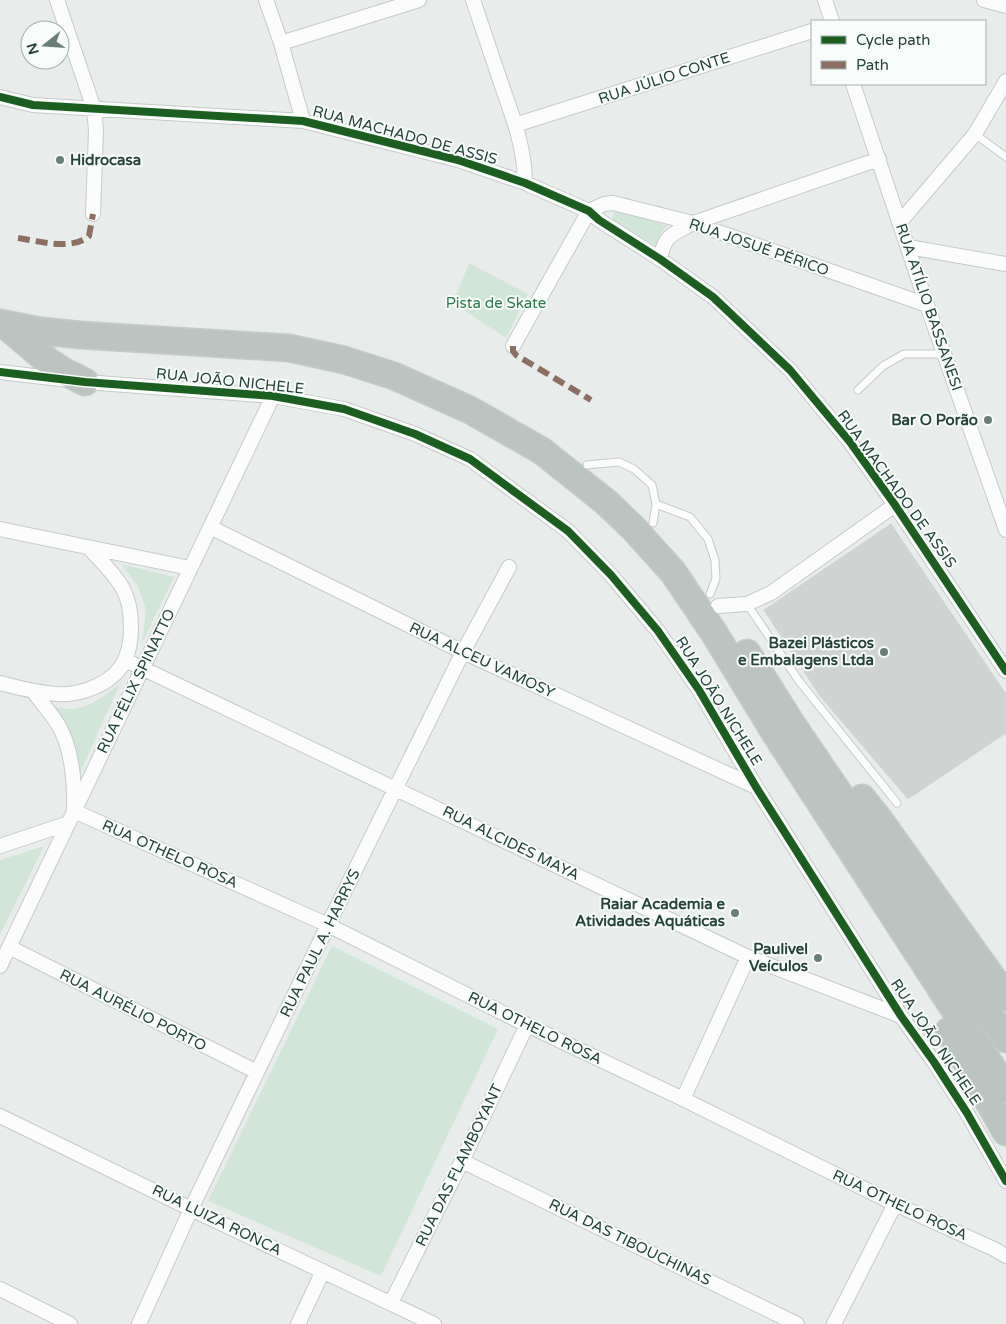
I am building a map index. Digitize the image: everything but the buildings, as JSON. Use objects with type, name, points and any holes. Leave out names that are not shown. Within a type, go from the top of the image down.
[{"type":"highway","points":[[2,319],[40,317],[80,322],[274,331],[319,338],[386,356],[433,375],[511,416],[587,465],[654,513],[714,600],[783,728],[1005,1086]]},
{"type":"highway","points":[[2,319],[48,361],[85,382]]},
{"type":"highway","points":[[2,319],[41,331],[289,348],[344,360],[394,376],[470,410],[542,451],[606,502],[673,572],[716,636],[1006,1039]]},
{"type":"highway","points":[[783,728],[843,776],[878,818],[1006,997]]},
{"type":"highway","points":[[783,728],[798,787],[832,848],[933,1002],[1006,1132]]},
{"type":"street","points":[[57,0],[94,109],[96,130],[94,214]]},
{"type":"street","points":[[266,0],[281,43],[303,121]]},
{"type":"street","points":[[281,43],[419,0]]},
{"type":"street","points":[[473,0],[516,125],[525,166],[525,183]]},
{"type":"street","points":[[825,0],[832,20]]},
{"type":"street","points":[[984,0],[1006,6]]},
{"type":"street","name":"RUA JÚLIO CONTE","points":[[516,125],[811,31]]},
{"type":"street","name":"RUA ATÍLIO BASSANESI","points":[[853,85],[927,305],[1006,530]]},
{"type":"street","points":[[900,222],[975,134],[1004,90]]},
{"type":"street","name":"RUA MACHADO DE ASSIS","points":[[0,97],[33,105],[303,121],[458,160],[525,183],[589,211],[606,225],[660,259],[713,297],[790,370],[850,442],[895,505],[1006,672]]},
{"type":"street","points":[[660,259],[667,238],[693,223],[879,159]]},
{"type":"street","name":"RUA JOSUÉ PÉRICO","points":[[589,211],[604,204],[613,203],[693,223],[927,305]]},
{"type":"street","points":[[513,346],[589,211]]},
{"type":"street","points":[[908,247],[1006,264]]},
{"type":"street","name":"RUA JOÃO NICHELE","points":[[0,372],[85,382],[273,396],[344,409],[415,434],[470,459],[568,530],[612,575],[658,631],[699,690],[756,787],[901,1016],[939,1069],[1006,1181]]},
{"type":"street","name":"RUA FÉLIX SPINATTO","points":[[0,966],[273,396]]},
{"type":"street","points":[[714,600],[747,604],[771,593],[895,505]]},
{"type":"street","name":"RUA ALCEU VAMOSY","points":[[210,527],[463,652],[756,787]]},
{"type":"street","points":[[0,528],[190,568]]},
{"type":"street","points":[[1,684],[58,695],[79,692],[100,685],[117,673],[126,660],[131,640],[131,616],[124,590],[89,548]]},
{"type":"street","name":"RUA PAUL A. HARRYS","points":[[139,1324],[191,1209],[328,925],[463,652],[509,567]]},
{"type":"street","name":"RUA ALCIDES MAYA","points":[[126,660],[748,957],[901,1016]]},
{"type":"street","points":[[0,846],[71,817],[75,790],[66,740],[57,723],[33,691]]},
{"type":"street","name":"RUA OTHELO ROSA","points":[[71,817],[328,925],[527,1026],[683,1099],[896,1204],[1002,1251]]},
{"type":"street","name":"RUA AURÉLIO PORTO","points":[[9,947],[257,1072]]},
{"type":"street","points":[[683,1099],[748,957]]},
{"type":"street","name":"RUA DAS FLAMBOYANT","points":[[390,1303],[462,1161],[527,1026]]},
{"type":"street","name":"RUA LUIZA RONCA","points":[[0,1116],[434,1324]]},
{"type":"street","name":"RUA DAS TIBOUCHINAS","points":[[462,1161],[797,1324]]},
{"type":"street","points":[[834,1324],[896,1204]]},
{"type":"street","points":[[298,1324],[323,1271]]},
{"type":"street","points":[[0,1289],[70,1324]]},
{"type":"lane","points":[[975,134],[1006,157]]},
{"type":"lane","points":[[858,390],[883,366],[904,354],[945,354]]},
{"type":"lane","points":[[747,604],[799,681],[897,803]]},
{"type":"green space","points":[[619,209],[667,226],[660,236],[658,247],[615,223],[612,217],[614,212]]},
{"type":"green space","name":"Pista de Skate","points":[[469,263],[528,294],[506,338],[453,303]]},
{"type":"green space","points":[[121,564],[174,577],[142,643],[146,610],[138,586]]},
{"type":"green space","points":[[120,684],[80,773],[72,738],[56,707],[73,709],[86,706]]},
{"type":"green space","points":[[44,846],[0,935],[0,860]]},
{"type":"green space","points":[[332,946],[498,1029],[381,1276],[208,1201]]},
{"type":"marked path","points":[[18,238],[55,244],[82,241],[89,236],[93,214]]},
{"type":"marked path","points":[[513,346],[513,351],[516,355],[591,400]]},
{"type":"cycle path","points":[[0,97],[33,105],[303,121],[458,160],[525,183],[589,211],[599,220],[660,259],[713,297],[790,370],[850,442],[895,505],[1006,671]]},
{"type":"cycle path","points":[[0,372],[85,382],[273,396],[344,409],[415,434],[470,459],[568,531],[611,575],[658,631],[699,690],[756,787],[901,1016],[967,1113],[1006,1181]]},
{"type":"place","name":"Hidrocasa","points":[[60,160]]},
{"type":"place","name":"Bar O Porão","points":[[988,420]]},
{"type":"place","name":"Bazei Plásticos e Embalagens Ltda","points":[[884,652]]},
{"type":"place","name":"Raiar Academia e Atividades Aquáticas","points":[[735,913]]},
{"type":"place","name":"Paulivel Veículos","points":[[818,958]]}]
